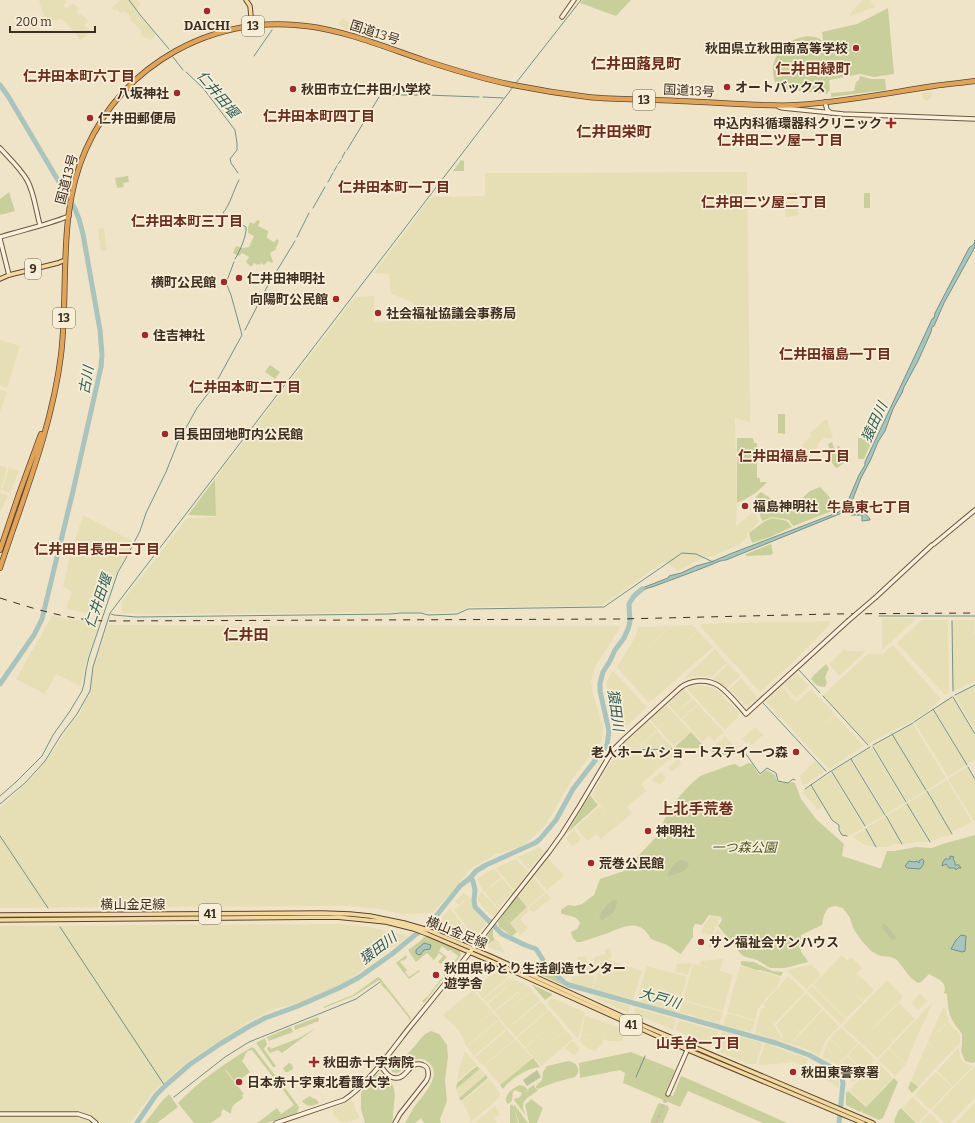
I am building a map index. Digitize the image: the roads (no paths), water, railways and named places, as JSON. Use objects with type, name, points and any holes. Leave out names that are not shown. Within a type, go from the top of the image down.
[{"type":"highway","name":"国道13号","points":[[0,568],[40,452],[52,404],[61,356],[64,318],[66,238],[71,197],[80,164],[85,150],[96,130],[116,100],[132,83],[151,67],[182,48],[212,34],[235,28],[288,24],[311,26],[357,38],[494,81],[514,85],[590,97],[774,105],[825,102],[975,81]]},
{"type":"highway","name":"国道13号","points":[[0,550],[35,450],[48,420]]},
{"type":"main road","points":[[246,0],[250,6],[252,26]]},
{"type":"main road","name":"9","points":[[0,279],[9,275],[65,260]]},
{"type":"main road","name":"横山金足線","points":[[0,915],[336,914],[370,916],[389,920],[427,932],[471,950],[688,1048],[844,1113],[873,1123]]},
{"type":"main road","name":"横山金足線","points":[[0,920],[336,917],[386,922],[418,929]]},
{"type":"main road","name":"横山金足線","points":[[844,1113],[863,1123]]},
{"type":"street","points":[[562,17],[574,0]]},
{"type":"street","points":[[825,102],[828,110],[832,113]]},
{"type":"street","points":[[774,105],[783,108],[832,113],[975,119]]},
{"type":"street","points":[[0,148],[21,171],[27,180],[40,225]]},
{"type":"street","points":[[9,275],[0,238],[69,216]]},
{"type":"street","points":[[276,1123],[344,1100],[354,1092],[380,1065],[562,834],[613,750],[628,734],[683,685],[694,681],[712,683],[719,686],[746,714],[933,545],[975,510]]},
{"type":"street","points":[[668,1094],[688,1048]]},
{"type":"street","points":[[380,1065],[388,1074],[396,1078],[404,1076],[410,1068],[416,1064],[422,1064],[428,1071],[427,1080],[400,1114],[395,1123]]},
{"type":"street","points":[[0,1114],[78,1114],[90,1118],[96,1123]]},
{"type":"water","points":[[975,240],[975,247],[944,303],[934,326],[932,327],[918,361],[893,409],[885,431],[878,442],[861,478],[852,501],[842,513],[726,560],[719,561],[647,588],[635,597],[642,588],[668,578],[669,576],[711,562],[839,512],[847,503],[935,313],[969,248],[974,244]]},
{"type":"water","points":[[858,505],[870,520],[862,521],[862,515],[851,515]]},
{"type":"water","points":[[950,856],[954,857],[953,859],[955,865],[959,865],[961,868],[956,870],[955,868],[949,868],[946,864],[942,866],[945,859],[950,859]]},
{"type":"water","points":[[922,859],[924,861],[920,869],[907,868],[905,866],[909,861],[917,861],[919,863]]},
{"type":"water","points":[[961,935],[966,936],[965,951],[962,952],[951,949],[956,940]]},
{"type":"water","points":[[424,943],[431,945],[430,949],[424,950],[420,955],[417,954],[416,950]]},
{"type":"waterway","points":[[129,0],[169,49]]},
{"type":"waterway","points":[[516,83],[581,0]]},
{"type":"waterway","points":[[254,56],[272,30]]},
{"type":"waterway","points":[[173,57],[183,70]]},
{"type":"waterway","name":"仁井田堰","points":[[186,72],[203,88],[235,130],[237,150],[230,159],[238,173]]},
{"type":"waterway","name":"古川","points":[[0,85],[75,209],[79,219],[100,330],[102,355],[101,367],[73,491],[42,619],[34,635],[0,684]]},
{"type":"waterway","points":[[0,804],[26,782],[45,761],[61,735],[77,714],[90,691],[93,667],[110,613],[513,87]]},
{"type":"waterway","points":[[386,95],[423,95]]},
{"type":"waterway","points":[[427,95],[479,97]]},
{"type":"waterway","points":[[347,150],[379,97]]},
{"type":"waterway","points":[[483,97],[503,98]]},
{"type":"waterway","points":[[342,158],[345,152]]},
{"type":"waterway","points":[[338,164],[341,160]]},
{"type":"waterway","points":[[334,171],[337,166]]},
{"type":"waterway","points":[[328,182],[333,173]]},
{"type":"waterway","name":"仁井田堰","points":[[233,220],[223,213],[239,180]]},
{"type":"waterway","points":[[313,208],[325,187]]},
{"type":"waterway","points":[[297,237],[309,213]]},
{"type":"waterway","name":"仁井田堰","points":[[235,259],[243,243],[246,230],[246,227],[237,222]]},
{"type":"waterway","points":[[270,282],[295,241]]},
{"type":"waterway","name":"仁井田堰","points":[[218,379],[242,335],[231,295],[226,283],[234,262]]},
{"type":"waterway","points":[[245,330],[268,285]]},
{"type":"waterway","name":"仁井田堰","points":[[0,796],[42,756],[53,735],[82,691],[89,657],[118,572],[140,531],[146,513],[166,472],[178,442],[197,408],[216,383]]},
{"type":"waterway","points":[[111,614],[136,617],[401,613],[421,613],[428,615],[457,614],[468,609],[604,607],[682,553],[696,554],[713,562]]},
{"type":"waterway","name":"猿田川","points":[[137,1123],[156,1095],[189,1065],[220,1044],[265,1018],[298,1006],[358,978],[429,925],[460,886],[476,871],[535,843],[540,839],[556,820],[573,789],[607,745],[609,731],[600,691],[600,683],[603,672],[628,629],[630,622],[629,604],[634,596],[642,589]]},
{"type":"waterway","points":[[879,616],[975,616]]},
{"type":"waterway","points":[[952,621],[953,691]]},
{"type":"waterway","points":[[799,670],[820,693]]},
{"type":"waterway","points":[[955,695],[975,685]]},
{"type":"waterway","points":[[823,696],[868,745]]},
{"type":"waterway","points":[[914,722],[952,697]]},
{"type":"waterway","points":[[953,697],[975,734]]},
{"type":"waterway","points":[[763,703],[826,771]]},
{"type":"waterway","points":[[933,709],[967,765]]},
{"type":"waterway","points":[[873,745],[913,723]]},
{"type":"waterway","points":[[892,734],[926,790]]},
{"type":"waterway","points":[[805,789],[870,747]]},
{"type":"waterway","points":[[873,747],[906,802]]},
{"type":"waterway","points":[[619,750],[672,749]]},
{"type":"waterway","points":[[711,750],[723,754],[735,753]]},
{"type":"waterway","points":[[746,754],[760,774],[767,768],[776,773],[778,781],[788,783],[793,779],[795,780]]},
{"type":"waterway","points":[[851,759],[885,815]]},
{"type":"waterway","points":[[968,767],[975,779]]},
{"type":"waterway","points":[[832,772],[865,826]]},
{"type":"waterway","points":[[811,785],[832,820],[839,825],[839,830],[842,835],[847,836]]},
{"type":"waterway","points":[[927,791],[952,834]]},
{"type":"waterway","points":[[907,804],[930,842]]},
{"type":"waterway","points":[[886,816],[902,844]]},
{"type":"waterway","points":[[866,829],[876,847]]},
{"type":"waterway","points":[[0,836],[48,908]]},
{"type":"waterway","name":"大戸川","points":[[470,878],[473,881],[475,890],[475,907],[502,934],[536,949],[545,963],[565,983],[776,1043],[809,1055],[831,1067],[838,1072],[843,1083],[839,1123]]},
{"type":"waterway","points":[[60,927],[165,1086]]},
{"type":"waterway","points":[[174,1097],[225,1057],[249,1042],[356,999],[380,982]]},
{"type":"waterway","points":[[636,1077],[645,1056]]},
{"type":"tunnel","points":[[656,1123],[668,1094]]},
{"type":"railway","points":[[0,598],[65,616],[79,619],[106,621],[621,619],[831,614],[975,613]]},
{"type":"place","name":"DAICHI","points":[[207,11]]},
{"type":"place","name":"秋田県立秋田南高等学校","points":[[856,48]]},
{"type":"place","name":"オートバックス","points":[[727,87]]},
{"type":"place","name":"秋田市立仁井田小学校","points":[[293,89]]},
{"type":"place","name":"八坂神社","points":[[177,93]]},
{"type":"place","name":"仁井田郵便局","points":[[90,118]]},
{"type":"place","name":"中込内科循環器科クリニック","points":[[891,123]]},
{"type":"place","name":"仁井田神明社","points":[[239,278]]},
{"type":"place","name":"横町公民館","points":[[224,282]]},
{"type":"place","name":"向陽町公民館","points":[[336,299]]},
{"type":"place","name":"社会福祉協議会事務局","points":[[378,313]]},
{"type":"place","name":"住吉神社","points":[[145,335]]},
{"type":"place","name":"目長田団地町内公民館","points":[[165,434]]},
{"type":"place","name":"福島神明社","points":[[745,506]]},
{"type":"place","name":"老人ホーム ショートステイ一つ森","points":[[796,752]]},
{"type":"place","name":"神明社","points":[[648,831]]},
{"type":"place","name":"荒巻公民館","points":[[591,863]]},
{"type":"place","name":"サン福祉会サンハウス","points":[[701,942]]},
{"type":"place","name":"秋田県ゆとり生活創造センター 遊学舎","points":[[436,975]]},
{"type":"place","name":"秋田赤十字病院","points":[[314,1062]]},
{"type":"place","name":"秋田東警察署","points":[[793,1072]]},
{"type":"place","name":"日本赤十字東北看護大学","points":[[239,1082]]},
{"type":"district","name":"仁井田蕗見町","points":[[636,64]]},
{"type":"district","name":"仁井田緑町","points":[[813,69]]},
{"type":"district","name":"仁井田本町六丁目","points":[[79,76]]},
{"type":"district","name":"仁井田本町四丁目","points":[[319,116]]},
{"type":"district","name":"仁井田栄町","points":[[614,132]]},
{"type":"district","name":"仁井田二ツ屋一丁目","points":[[780,140]]},
{"type":"district","name":"仁井田本町一丁目","points":[[394,187]]},
{"type":"district","name":"仁井田二ツ屋二丁目","points":[[764,202]]},
{"type":"district","name":"仁井田本町三丁目","points":[[187,221]]},
{"type":"district","name":"仁井田福島一丁目","points":[[835,354]]},
{"type":"district","name":"仁井田本町二丁目","points":[[245,387]]},
{"type":"district","name":"仁井田福島二丁目","points":[[794,456]]},
{"type":"district","name":"牛島東七丁目","points":[[869,507]]},
{"type":"district","name":"仁井田目長田二丁目","points":[[97,549]]},
{"type":"district","name":"仁井田","points":[[246,635]]},
{"type":"district","name":"上北手荒巻","points":[[696,809]]},
{"type":"district","name":"山手台一丁目","points":[[698,1043]]},
{"type":"park label","name":"一つ森公園","points":[[744,847]]}]
